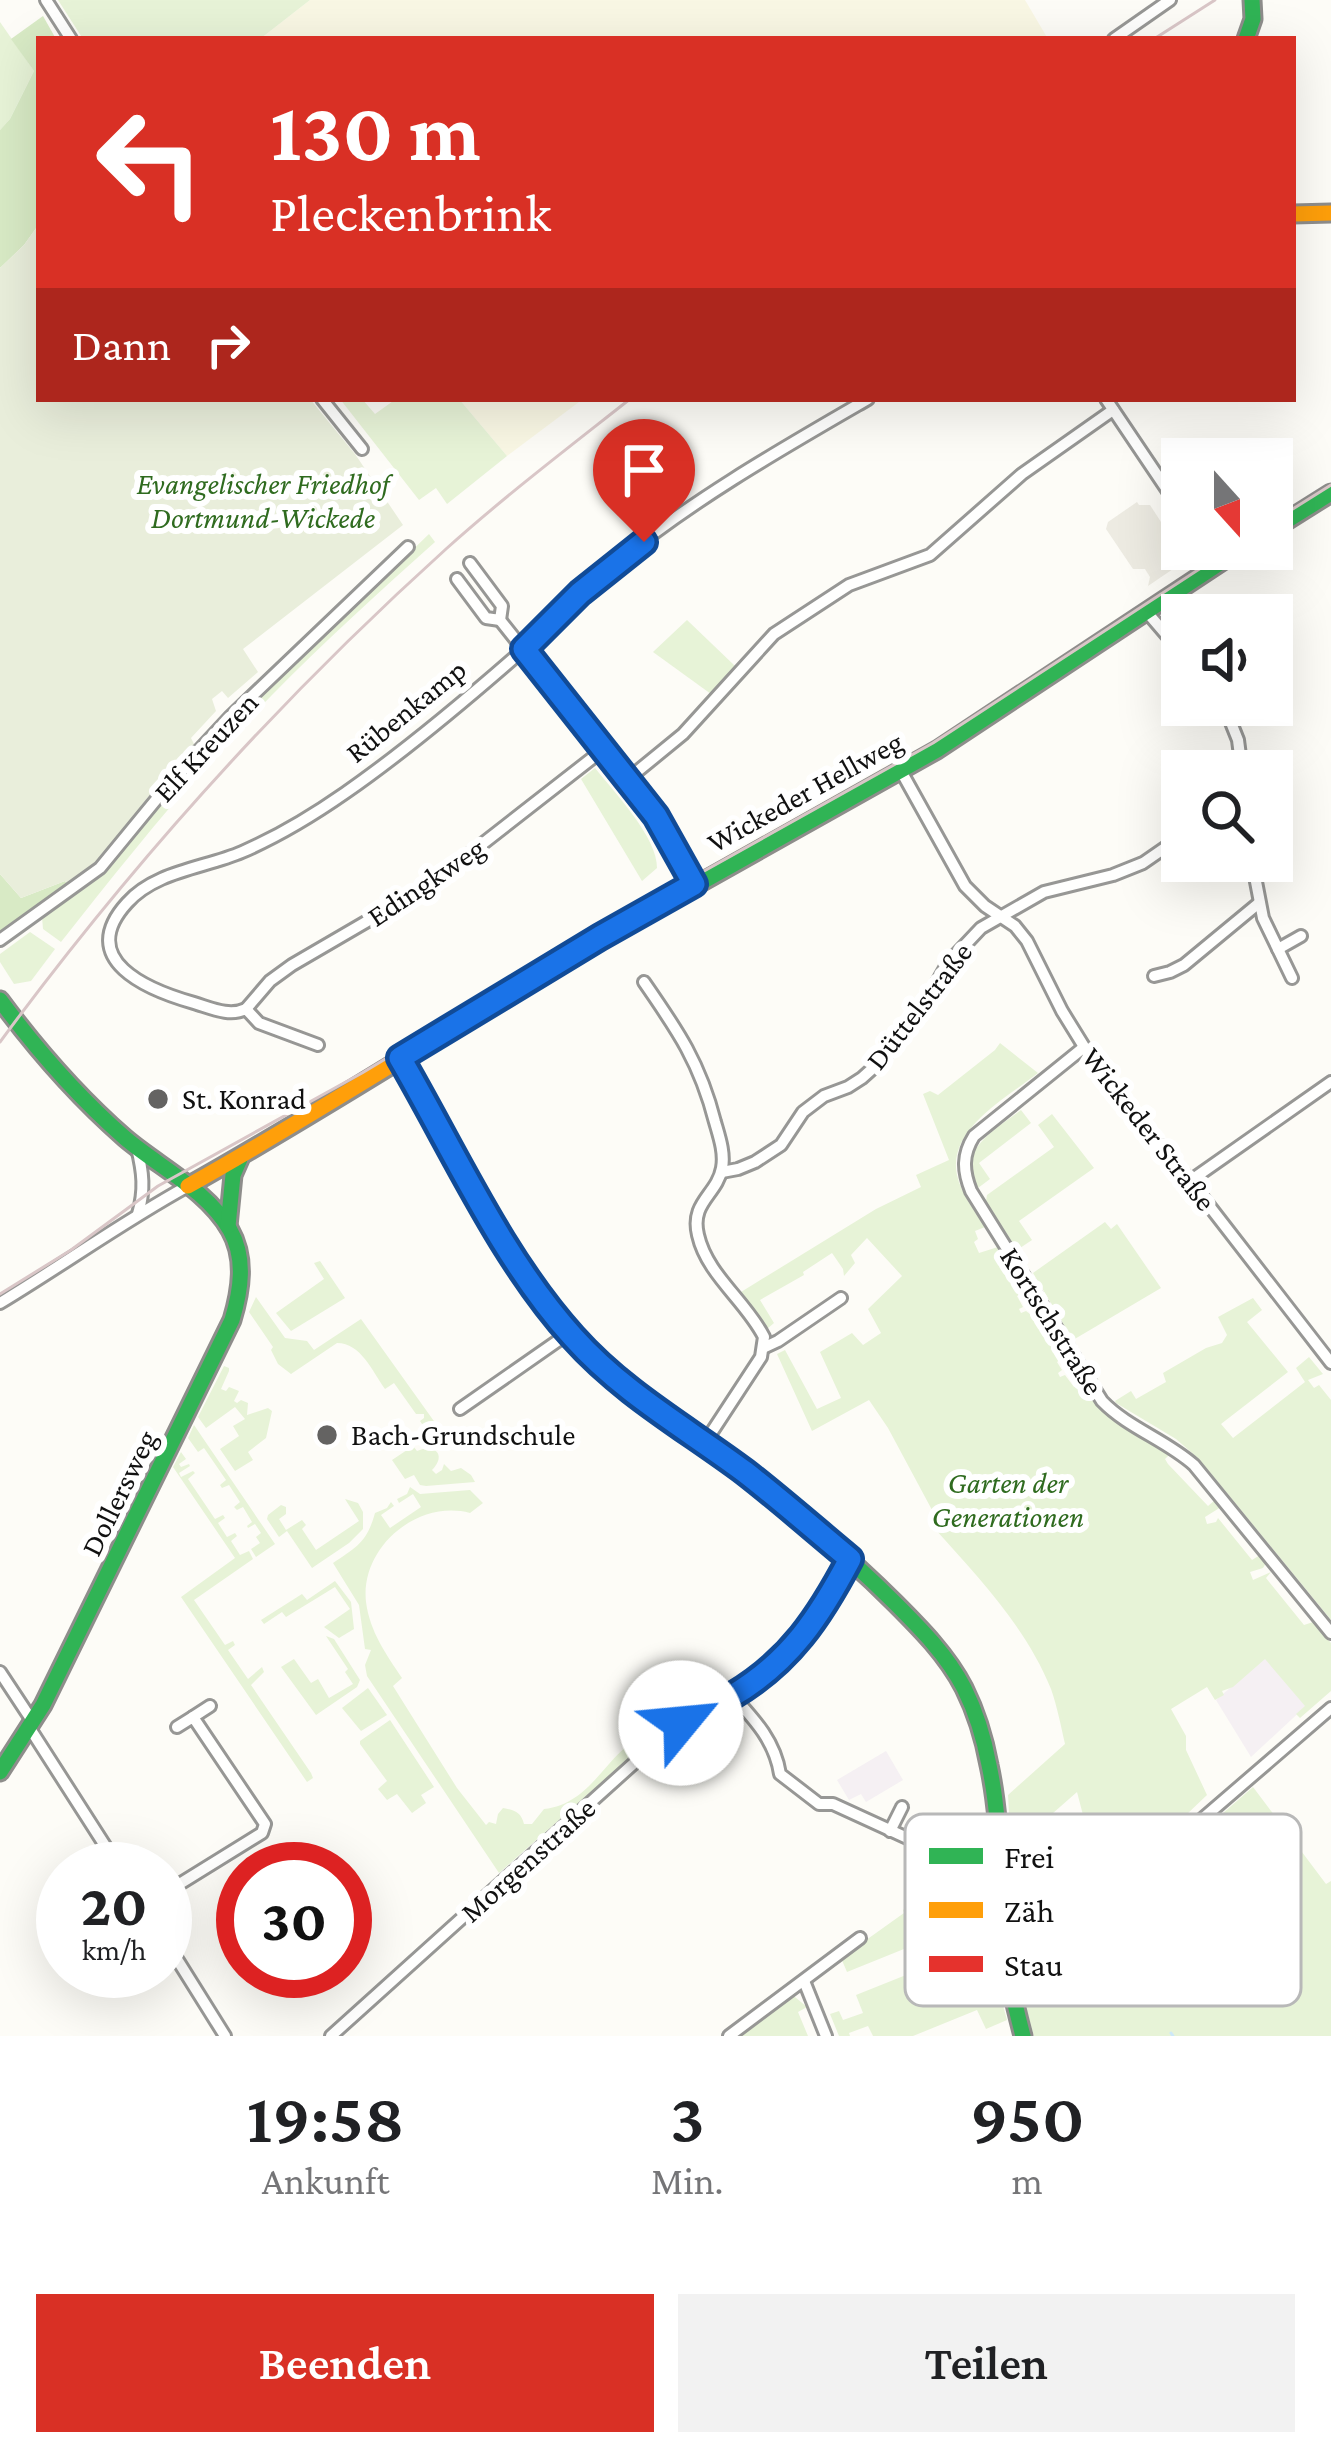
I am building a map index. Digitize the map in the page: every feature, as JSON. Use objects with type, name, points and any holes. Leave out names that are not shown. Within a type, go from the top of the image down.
[{"type":"main road","points":[[1247,36],[1253,20],[1252,0]]},
{"type":"main road","points":[[1296,214],[1331,213]]},
{"type":"main road","points":[[1293,517],[1331,493]]},
{"type":"main road","name":"Wickeder Hellweg","points":[[188,1186],[240,1159],[586,945],[901,771],[1208,570]]},
{"type":"main road","points":[[0,1000],[78,1094],[136,1148],[188,1186],[228,1226]]},
{"type":"main road","points":[[400,1058],[506,1243],[568,1333],[651,1408],[746,1473],[850,1559],[922,1630],[971,1703],[984,1744],[994,1814]]},
{"type":"main road","name":"Dollersweg","points":[[0,1772],[74,1643],[232,1320],[241,1272],[228,1226],[233,1175],[240,1159]]},
{"type":"main road","points":[[1013,2006],[1023,2036]]},
{"type":"street","points":[[46,0],[69,36]]},
{"type":"street","points":[[1118,36],[1170,0]]},
{"type":"street","points":[[324,402],[362,449]]},
{"type":"street","name":"Rübenkamp","points":[[246,1009],[232,1014],[138,982],[118,966],[111,952],[116,916],[142,889],[238,854],[301,822],[392,760],[524,649],[580,593],[666,525],[863,402]]},
{"type":"street","points":[[628,779],[683,734],[774,634],[849,585],[930,554],[1110,405],[1161,481]]},
{"type":"street","name":"Elf Kreuzen","points":[[0,940],[100,868],[231,716],[407,547]]},
{"type":"street","points":[[470,563],[502,606],[500,620]]},
{"type":"street","points":[[457,579],[486,618],[500,620],[628,779],[656,816],[694,884]]},
{"type":"street","points":[[1146,611],[1161,628]]},
{"type":"street","name":"Edingkweg","points":[[246,1009],[270,981],[292,965],[431,884],[604,749]]},
{"type":"street","name":"Wickeder Straße","points":[[901,771],[965,886],[1028,941],[1083,1048],[1114,1094],[1190,1180],[1331,1363]]},
{"type":"street","name":"Düttelstraße","points":[[722,1172],[755,1162],[781,1144],[803,1112],[824,1096],[848,1088],[882,1060],[917,1018],[948,963],[980,928],[1045,892],[1129,869],[1161,849]]},
{"type":"street","points":[[1256,882],[1259,903],[1292,978]]},
{"type":"street","points":[[1154,976],[1184,964],[1259,903]]},
{"type":"street","points":[[1278,949],[1300,936]]},
{"type":"street","points":[[644,982],[683,1037],[699,1070],[721,1144],[722,1172],[699,1207],[698,1235],[708,1258],[764,1337],[761,1357],[704,1444]]},
{"type":"street","points":[[246,1009],[259,1022],[318,1045]]},
{"type":"street","name":"Kortschstraße","points":[[1083,1048],[974,1136],[964,1168],[971,1191],[1097,1396],[1195,1465],[1331,1633]]},
{"type":"street","points":[[1190,1180],[1331,1082]]},
{"type":"street","points":[[136,1148],[144,1195],[138,1214]]},
{"type":"street","name":"Wickeder Hellweg","points":[[0,1303],[188,1186]]},
{"type":"street","points":[[764,1348],[841,1298]]},
{"type":"street","points":[[460,1409],[568,1333]]},
{"type":"street","name":"Morgenstraße","points":[[331,2036],[662,1738],[695,1714],[733,1696],[804,1637],[850,1559]]},
{"type":"street","points":[[0,1672],[103,1842]]},
{"type":"street","points":[[733,1696],[763,1729],[778,1758],[780,1774],[796,1788],[819,1804],[841,1807],[905,1837]]},
{"type":"street","points":[[177,1727],[209,1706]]},
{"type":"street","points":[[1208,1814],[1331,1708]]},
{"type":"street","points":[[192,1876],[262,1833],[265,1824],[194,1717]]},
{"type":"street","points":[[890,1831],[902,1807]]},
{"type":"street","points":[[730,2036],[860,1938]]},
{"type":"street","points":[[804,1981],[826,2036]]},
{"type":"street","points":[[192,1982],[226,2036]]},
{"type":"shaded area","points":[[310,0],[1025,0],[1046,36],[264,36]]},
{"type":"shaded area","points":[[462,402],[579,402],[507,456]]},
{"type":"shaded area","points":[[1137,502],[1150,505],[1161,522],[1161,570],[1172,570],[1148,586],[1145,569],[1133,569],[1106,529],[1108,522]]},
{"type":"shaded area","points":[[1265,1658],[1306,1706],[1251,1757],[1216,1700]]},
{"type":"shaded area","points":[[886,1751],[903,1780],[866,1802],[861,1794],[849,1800],[837,1780]]},
{"type":"green space","points":[[58,0],[310,0],[264,36],[81,36]]},
{"type":"green space","points":[[43,16],[54,36],[36,36],[36,228],[0,268],[0,130],[34,71],[11,39]]},
{"type":"green space","points":[[0,22],[34,71],[0,130]]},
{"type":"green space","name":"Evangelischer Friedhof Dortmund-Wickede","points":[[36,228],[36,402],[312,402],[403,525],[243,649],[258,672],[228,698],[222,691],[212,699],[216,711],[191,738],[195,746],[147,798],[106,857],[69,886],[65,881],[21,898],[0,874],[0,268]]},
{"type":"green space","points":[[342,402],[365,402],[375,414],[392,402],[462,402],[507,456],[447,504],[436,488],[419,500]]},
{"type":"green space","points":[[429,534],[435,542],[312,656],[216,754],[61,942],[43,929],[42,917],[108,867],[154,807],[254,699]]},
{"type":"green space","points":[[687,620],[735,666],[711,694],[653,652]]},
{"type":"green space","points":[[595,768],[650,843],[657,868],[642,881],[581,779]]},
{"type":"green space","points":[[0,874],[21,898],[65,881],[69,886],[0,932]]},
{"type":"green space","points":[[30,932],[55,949],[31,981],[14,984],[0,954]]},
{"type":"green space","name":"Garten der Generationen","points":[[1000,1043],[1038,1073],[982,1116],[961,1143],[956,1158],[959,1182],[985,1227],[975,1231],[979,1253],[998,1247],[1025,1292],[1017,1296],[1021,1313],[1036,1311],[1064,1357],[1057,1362],[1060,1377],[1065,1375],[1074,1387],[1081,1384],[1110,1416],[1167,1451],[1168,1464],[1208,1506],[1215,1500],[1221,1507],[1205,1517],[1207,1524],[1218,1518],[1252,1560],[1260,1555],[1266,1563],[1250,1572],[1253,1580],[1271,1572],[1266,1578],[1304,1625],[1313,1622],[1331,1643],[1331,1691],[1300,1718],[1296,1714],[1305,1706],[1265,1659],[1215,1700],[1207,1687],[1171,1709],[1207,1795],[1187,1814],[1083,1814],[1077,1792],[1052,1814],[1009,1814],[1008,1795],[1065,1744],[1041,1666],[1000,1604],[935,1529],[939,1523],[869,1400],[812,1431],[777,1354],[785,1350],[817,1409],[841,1398],[820,1352],[852,1333],[863,1345],[881,1333],[868,1309],[902,1276],[867,1238],[851,1255],[855,1263],[844,1276],[832,1253],[760,1300],[774,1323],[767,1329],[741,1292],[876,1209],[921,1187],[916,1175],[949,1160],[923,1094],[938,1095]]},
{"type":"green space","points":[[1021,1110],[1031,1123],[979,1163],[990,1179],[978,1188],[971,1169],[975,1151]]},
{"type":"green space","points":[[1052,1114],[1094,1168],[1019,1221],[1032,1240],[1017,1250],[986,1201],[987,1195],[1054,1147],[1038,1125]]},
{"type":"green space","points":[[1105,1222],[1111,1229],[1117,1224],[1161,1288],[1073,1340],[1033,1273]]},
{"type":"green space","points":[[320,1261],[345,1298],[291,1331],[276,1313],[324,1279],[314,1263]]},
{"type":"green space","points":[[256,1297],[285,1338],[307,1341],[314,1350],[361,1319],[436,1424],[424,1427],[420,1421],[424,1414],[416,1414],[394,1383],[385,1389],[365,1359],[345,1344],[337,1343],[291,1374],[278,1364],[273,1347],[249,1312]]},
{"type":"green space","points":[[1253,1298],[1262,1310],[1247,1322],[1288,1372],[1221,1424],[1233,1438],[1305,1382],[1296,1368],[1309,1357],[1323,1374],[1308,1380],[1331,1400],[1331,1620],[1199,1459],[1115,1401],[1131,1391],[1136,1399],[1166,1382],[1163,1373],[1222,1343],[1227,1335],[1218,1317]]},
{"type":"green space","points":[[224,1366],[229,1371],[221,1389],[239,1391],[234,1401],[248,1403],[247,1415],[272,1411],[266,1438],[248,1452],[253,1460],[235,1471],[220,1449],[239,1436],[233,1426],[245,1419],[235,1407],[206,1428],[198,1417]]},
{"type":"green space","points":[[194,1425],[275,1544],[256,1557],[251,1549],[260,1543],[256,1537],[261,1533],[255,1524],[248,1528],[252,1522],[243,1507],[234,1507],[240,1502],[229,1485],[220,1485],[226,1480],[204,1448],[198,1452],[188,1438]]},
{"type":"green space","points":[[413,1446],[417,1451],[437,1452],[439,1460],[432,1470],[436,1474],[444,1464],[451,1471],[461,1468],[475,1482],[426,1486],[414,1475],[405,1479],[392,1460]]},
{"type":"green space","points":[[181,1452],[186,1459],[179,1464],[190,1466],[179,1473],[181,1477],[195,1473],[188,1479],[215,1519],[223,1515],[218,1523],[227,1537],[235,1533],[231,1541],[240,1555],[249,1551],[253,1559],[194,1600],[225,1645],[233,1641],[235,1645],[228,1650],[248,1679],[262,1667],[264,1672],[251,1685],[311,1773],[313,1778],[307,1782],[181,1597],[235,1558],[173,1467]]},
{"type":"green space","points":[[410,1487],[420,1494],[470,1490],[483,1503],[470,1513],[431,1513],[396,1532],[372,1563],[368,1613],[402,1678],[393,1686],[486,1825],[496,1824],[503,1808],[517,1812],[524,1824],[532,1824],[544,1809],[584,1791],[634,1741],[637,1751],[499,1873],[367,1676],[365,1665],[371,1650],[365,1649],[359,1605],[333,1563],[360,1543],[375,1513],[391,1502],[394,1506],[381,1515],[390,1528],[421,1507],[413,1494],[399,1503],[397,1499]]},
{"type":"green space","points":[[345,1499],[358,1503],[363,1529],[312,1568],[287,1531],[279,1537],[267,1519],[281,1505],[286,1507],[279,1519],[286,1530],[302,1520],[306,1525],[302,1529],[316,1550],[359,1521]]},
{"type":"green space","points":[[335,1581],[351,1602],[354,1629],[339,1638],[324,1627],[350,1609],[335,1587],[286,1617],[282,1612],[264,1624],[261,1620],[302,1594],[307,1600]]},
{"type":"green space","points":[[326,1636],[334,1639],[360,1680],[357,1687],[316,1715],[281,1667],[294,1659],[311,1683],[318,1679],[329,1698],[353,1684]]},
{"type":"green space","points":[[368,1688],[387,1715],[361,1731],[342,1708]]},
{"type":"green space","points":[[390,1720],[434,1787],[421,1795],[426,1803],[412,1813],[397,1794],[387,1800],[378,1789],[387,1781],[360,1744]]},
{"type":"green space","points":[[1253,1787],[1273,1814],[1222,1814]]},
{"type":"green space","points":[[1301,1851],[1326,1884],[1331,1881],[1331,2036],[1034,2036],[1026,2006],[1301,2006]]},
{"type":"green space","points":[[903,1910],[905,1949],[847,1972],[841,1958]]},
{"type":"green space","points":[[905,1975],[905,2006],[1003,2006],[1007,2020],[986,2029],[977,2010],[913,2036],[873,2036],[868,2026],[839,2036],[830,2014],[839,2011],[843,2020],[863,2013],[856,1995]]},
{"type":"green space","points":[[789,1997],[807,2007],[798,2012],[808,2036],[737,2036]]},
{"type":"tram line","points":[[1293,509],[1331,485]]},
{"type":"tram line","points":[[0,1294],[71,1250],[158,1186],[933,743],[1198,570]]},
{"type":"railway","points":[[1159,36],[1215,0]]},
{"type":"railway","points":[[0,1042],[102,910],[267,723],[468,529],[626,402]]},
{"type":"traffic: fast","points":[[1247,36],[1252,0]]},
{"type":"traffic: fast","points":[[1293,517],[1331,493]]},
{"type":"traffic: fast","points":[[563,960],[937,750],[1209,570]]},
{"type":"traffic: fast","points":[[0,1000],[91,1106],[220,1216],[235,1241],[240,1274],[232,1320],[43,1705],[0,1772]]},
{"type":"traffic: fast","points":[[228,1226],[233,1175],[240,1159]]},
{"type":"traffic: fast","points":[[661,1414],[840,1551],[941,1653],[979,1725],[996,1814]]},
{"type":"traffic: fast","points":[[1016,2006],[1023,2036]]},
{"type":"traffic: slow","points":[[1296,214],[1331,213]]},
{"type":"traffic: slow","points":[[188,1186],[563,960]]},
{"type":"traffic: jam","points":[[400,1058],[481,1205],[550,1311],[596,1362],[661,1414]]},
{"type":"place","name":"St. Konrad","points":[[158,1099]]},
{"type":"place","name":"Bach-Grundschule","points":[[327,1435]]},
{"type":"route","points":[[644,542],[580,593],[524,649],[656,816],[694,884],[400,1058],[506,1243],[568,1333],[651,1408],[746,1473],[850,1559],[804,1637],[733,1696],[681,1723]]}]
